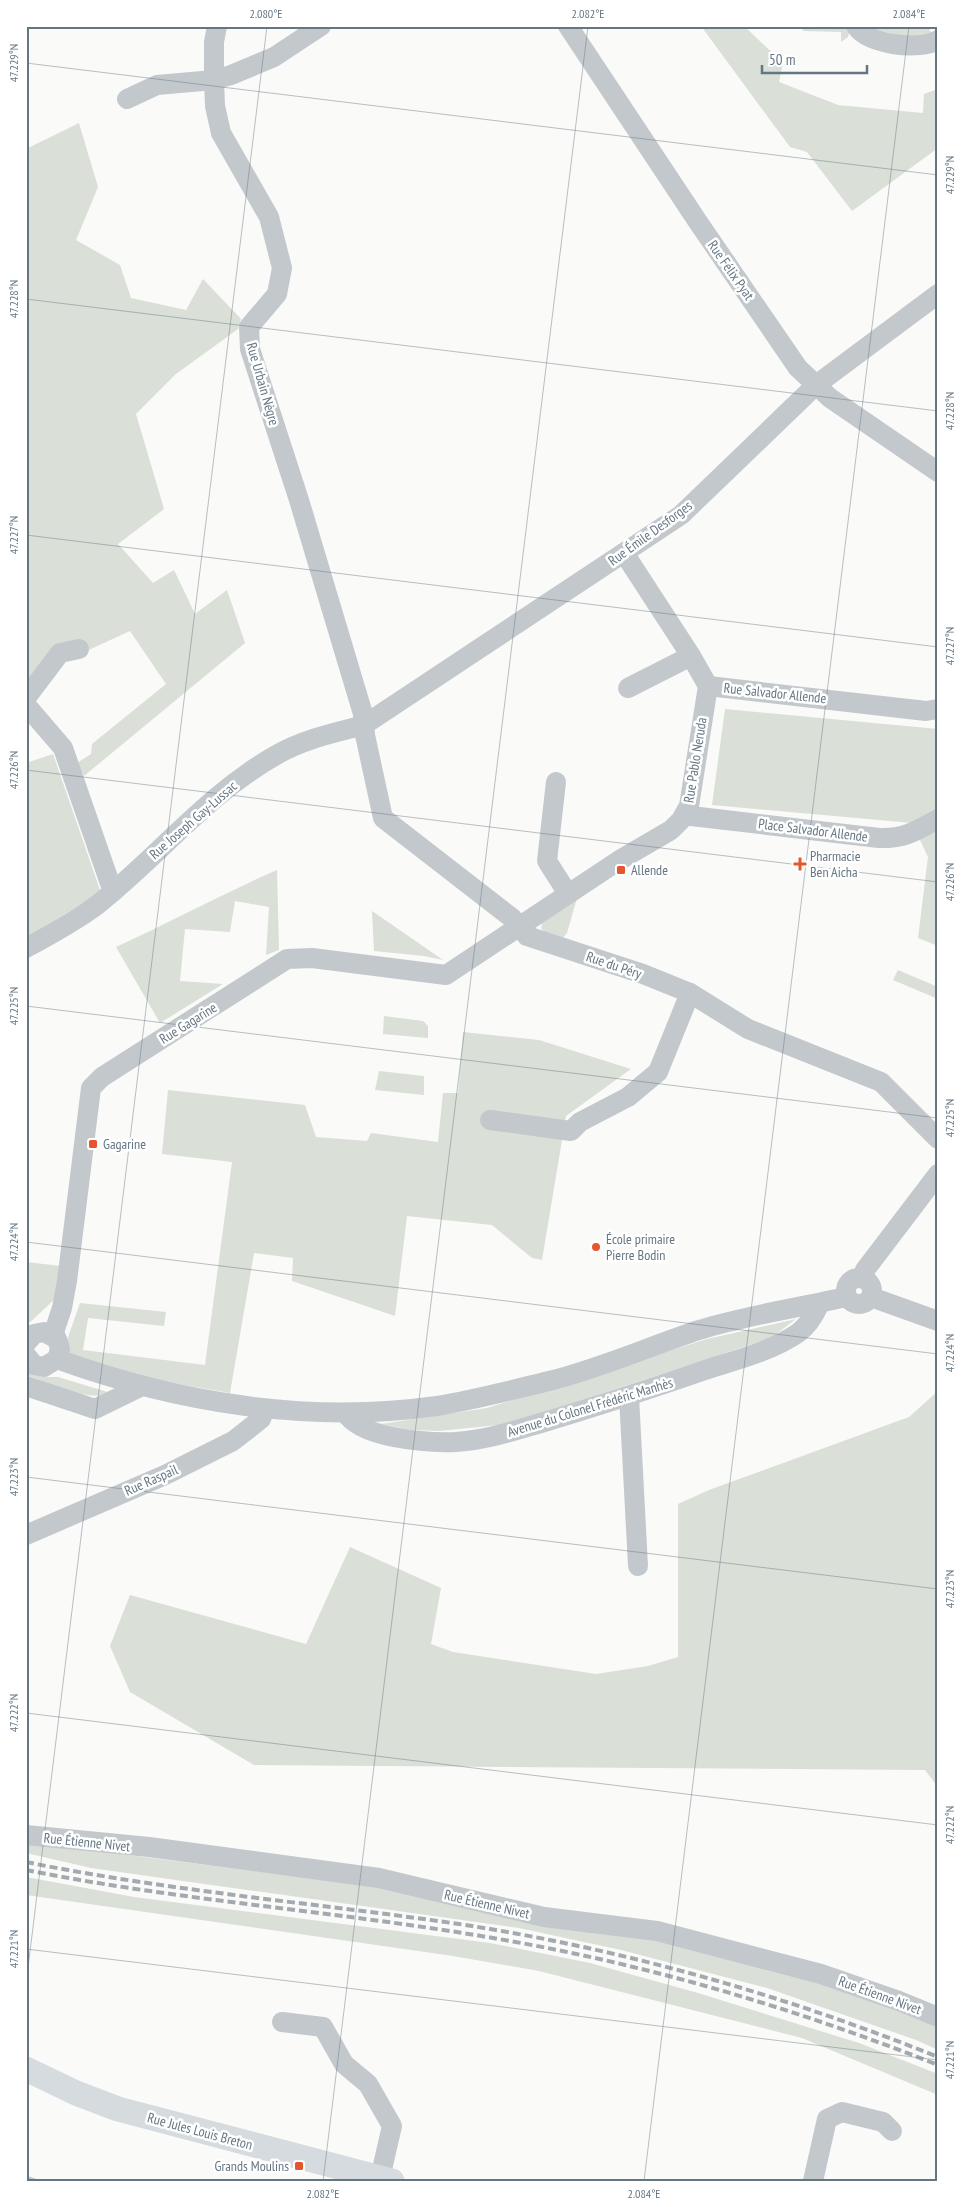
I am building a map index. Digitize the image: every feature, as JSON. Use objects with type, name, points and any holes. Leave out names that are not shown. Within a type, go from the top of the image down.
[{"type":"main road","name":"Rue Jules Louis Breton","points":[[26,2069],[76,2094],[118,2109],[386,2179]]},
{"type":"street","name":"Rue Urbain Nègre","points":[[217,26],[214,42],[214,80],[215,106],[221,133],[269,217],[282,268],[277,294],[249,327],[250,349],[299,500],[363,714],[364,725]]},
{"type":"street","points":[[128,99],[157,85],[214,80],[231,75],[274,57],[321,26]]},
{"type":"street","name":"Rue Félix Pyat","points":[[568,26],[698,222],[798,368],[830,398],[938,472]]},
{"type":"street","points":[[856,26],[860,33],[892,45],[929,46],[938,40]]},
{"type":"street","name":"Rue Émile Desforges","points":[[364,725],[681,515],[816,385],[938,294]]},
{"type":"street","name":"Rue Salvador Allende","points":[[624,553],[691,656],[708,686],[926,711],[938,709]]},
{"type":"street","points":[[26,698],[60,653],[80,649]]},
{"type":"street","points":[[628,688],[691,656]]},
{"type":"street","name":"Rue Pablo Neruda","points":[[520,926],[670,830],[685,813],[689,806],[708,686]]},
{"type":"street","points":[[26,705],[63,748],[105,874],[113,892]]},
{"type":"street","name":"Rue Joseph Gay-Lussac","points":[[26,948],[96,906],[221,792],[252,770],[279,753],[313,738],[364,725]]},
{"type":"street","name":"Rue du Péry","points":[[364,725],[383,818],[520,926],[527,936],[643,974],[690,993],[748,1029],[881,1082],[938,1139]]},
{"type":"street","points":[[556,782],[547,861],[568,894]]},
{"type":"street","name":"Place Salvador Allende","points":[[685,813],[691,816],[879,838],[896,838],[910,835],[938,819]]},
{"type":"street","name":"Rue Gagarine","points":[[53,1335],[62,1308],[67,1281],[91,1088],[102,1077],[287,959],[312,958],[446,975],[520,926]]},
{"type":"street","points":[[490,1120],[571,1130],[580,1122],[628,1097],[658,1072],[690,993]]},
{"type":"street","points":[[57,1359],[140,1387],[265,1410],[346,1413],[439,1405],[551,1381],[700,1330],[758,1314],[820,1303],[846,1296],[856,1305],[865,1303],[866,1282],[938,1174]]},
{"type":"street","points":[[866,1282],[938,1321]]},
{"type":"street","name":"Avenue du Colonel Frédéric Manhès","points":[[346,1413],[350,1421],[360,1428],[418,1442],[456,1442],[492,1437],[629,1396],[763,1350],[798,1333],[814,1316],[820,1303]]},
{"type":"street","points":[[26,1343],[39,1332],[53,1335],[57,1339],[60,1349],[57,1359],[49,1365],[39,1366],[30,1362],[26,1355]]},
{"type":"street","points":[[26,1386],[96,1409],[140,1387]]},
{"type":"street","points":[[629,1396],[638,1566]]},
{"type":"street","name":"Rue Raspail","points":[[26,1535],[165,1475],[233,1441],[261,1419],[265,1410]]},
{"type":"street","name":"Rue Étienne Nivet","points":[[26,1835],[149,1847],[379,1878],[544,1917],[657,1932],[821,1974],[899,2001],[938,2017]]},
{"type":"street","points":[[282,2022],[322,2027],[344,2064],[368,2084],[392,2126],[386,2179]]},
{"type":"street","points":[[813,2181],[827,2119],[842,2112],[883,2122],[892,2131]]},
{"type":"shaded area","points":[[701,26],[744,26],[783,63],[779,82],[838,105],[923,113],[924,94],[938,89],[938,148],[852,211],[807,152],[790,147]]},
{"type":"shaded area","points":[[799,26],[848,26],[850,30],[848,37],[841,42],[841,32],[804,31]]},
{"type":"shaded area","points":[[862,26],[933,26],[929,28],[933,37],[886,36]]},
{"type":"shaded area","points":[[79,123],[98,187],[76,240],[120,265],[131,298],[186,310],[203,279],[241,319],[238,329],[176,374],[136,414],[164,509],[118,544],[153,583],[174,570],[195,614],[227,590],[245,643],[84,776],[77,763],[91,754],[92,744],[166,684],[130,631],[69,659],[26,685],[26,149]]},
{"type":"shaded area","points":[[725,709],[938,729],[938,946],[918,938],[928,857],[912,823],[712,805]]},
{"type":"shaded area","points":[[53,754],[100,890],[88,900],[26,938],[26,755],[29,762]]},
{"type":"shaded area","points":[[277,870],[279,950],[266,955],[269,907],[235,901],[230,932],[185,929],[180,981],[223,984],[160,1023],[116,947]]},
{"type":"shaded area","points":[[577,898],[567,933],[562,939],[544,932],[541,928],[543,920]]},
{"type":"shaded area","points":[[372,911],[443,960],[424,956],[374,951]]},
{"type":"shaded area","points":[[898,970],[938,987],[938,999],[893,980]]},
{"type":"shaded area","points":[[384,1016],[423,1021],[428,1026],[428,1038],[383,1034]]},
{"type":"shaded area","points":[[463,1032],[539,1040],[631,1069],[566,1116],[542,1260],[532,1258],[492,1225],[407,1216],[395,1316],[292,1281],[293,1258],[254,1253],[230,1393],[138,1377],[68,1354],[67,1340],[80,1303],[166,1312],[164,1326],[88,1318],[83,1350],[205,1365],[232,1162],[162,1154],[168,1090],[305,1105],[316,1137],[367,1141],[371,1133],[438,1142],[443,1093],[458,1093]]},
{"type":"shaded area","points":[[379,1071],[424,1076],[424,1095],[375,1090]]},
{"type":"shaded area","points":[[26,1262],[61,1266],[57,1297],[27,1325]]},
{"type":"shaded area","points":[[796,1319],[771,1338],[509,1424],[439,1431],[412,1430],[381,1424],[487,1408],[707,1339]]},
{"type":"shaded area","points":[[26,1372],[43,1377],[58,1377],[111,1393],[102,1395],[80,1394],[26,1375]]},
{"type":"shaded area","points":[[938,1391],[938,1787],[925,1770],[254,1765],[130,1692],[110,1646],[130,1595],[306,1644],[350,1547],[441,1588],[431,1644],[453,1652],[596,1674],[648,1666],[678,1657],[678,1504],[709,1490],[909,1417]]},
{"type":"shaded area","points":[[26,1842],[410,1891],[725,1954],[862,1997],[938,2027],[938,2050],[916,2040],[767,1988],[621,1950],[519,1928],[91,1868],[26,1853]]},
{"type":"shaded area","points":[[26,1877],[134,1897],[490,1943],[590,1963],[698,1993],[859,2043],[938,2074],[938,2095],[802,2038],[539,1971],[453,1956],[26,1895]]},
{"type":"waterway","points":[[26,2178],[35,2181]]},
{"type":"railway","points":[[26,1862],[188,1889],[459,1924],[581,1947],[642,1961],[762,1994],[938,2057]]},
{"type":"railway","points":[[26,1870],[146,1891],[450,1931],[565,1952],[673,1977],[780,2008],[938,2065]]},
{"type":"place","name":"Pharmacie Ben Aicha","points":[[800,864]]},
{"type":"place","name":"Allende","points":[[621,870]]},
{"type":"place","name":"Gagarine","points":[[93,1144]]},
{"type":"place","name":"École primaire Pierre Bodin","points":[[596,1247]]},
{"type":"place","name":"Grands Moulins","points":[[299,2166]]}]
